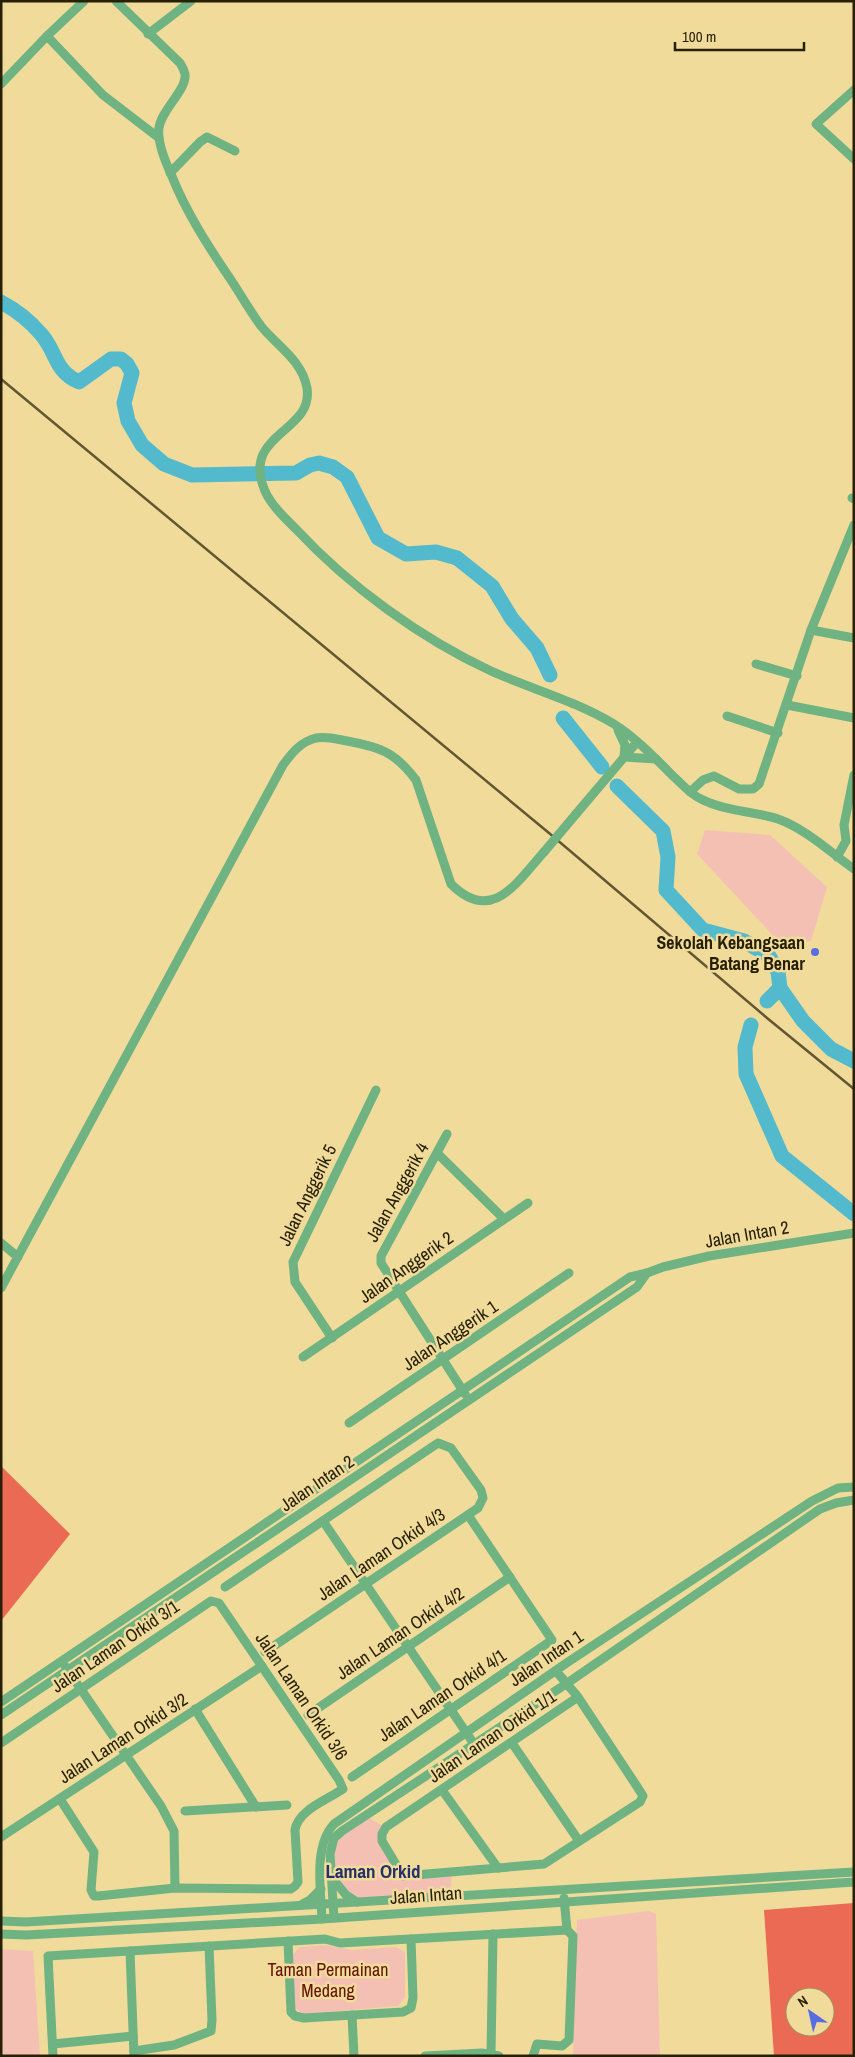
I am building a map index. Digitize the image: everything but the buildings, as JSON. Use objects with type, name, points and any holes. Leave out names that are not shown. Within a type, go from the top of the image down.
[{"type":"street","points":[[1,84],[46,36],[84,1]]},
{"type":"street","points":[[116,1],[180,63],[185,74],[184,83],[162,116],[159,138],[170,173],[200,234],[262,327],[292,358],[302,373],[306,385],[308,398],[305,408],[266,446],[261,456],[260,469],[266,495],[282,515],[315,549],[362,589],[436,642],[491,671],[596,715],[615,725],[637,742],[690,792],[703,800],[777,819],[799,829],[854,869]]},
{"type":"street","points":[[148,34],[191,1]]},
{"type":"street","points":[[46,36],[102,95],[159,138]]},
{"type":"street","points":[[854,90],[816,124],[854,160]]},
{"type":"street","points":[[170,173],[206,137],[235,151]]},
{"type":"street","points":[[690,792],[703,780],[714,776],[740,789],[753,789],[760,784],[811,630],[854,525]]},
{"type":"street","points":[[811,630],[854,638]]},
{"type":"street","points":[[756,664],[797,676]]},
{"type":"street","points":[[787,705],[854,718]]},
{"type":"street","points":[[727,716],[778,732]]},
{"type":"street","points":[[615,725],[623,736],[625,745],[624,757]]},
{"type":"street","points":[[1,1288],[283,765],[293,751],[315,738],[327,737],[374,746],[390,754],[416,780],[451,884],[460,893],[472,900],[490,901],[504,896],[544,852],[637,742]]},
{"type":"street","points":[[624,757],[656,759]]},
{"type":"street","points":[[837,856],[846,841],[844,826],[854,775]]},
{"type":"street","name":"Jalan Anggerik 5","points":[[332,1338],[295,1282],[293,1262],[376,1090]]},
{"type":"street","name":"Jalan Anggerik 4","points":[[398,1292],[381,1262],[381,1256],[447,1134]]},
{"type":"street","points":[[437,1153],[504,1219]]},
{"type":"street","name":"Jalan Anggerik 2","points":[[303,1357],[528,1203]]},
{"type":"street","name":"Jalan Intan 2","points":[[1,1702],[630,1277],[709,1256],[854,1233]]},
{"type":"street","points":[[1,1243],[18,1257]]},
{"type":"street","name":"Jalan Anggerik 1","points":[[349,1423],[569,1273]]},
{"type":"street","name":"Jalan Intan 2","points":[[1,1715],[637,1287],[647,1274]]},
{"type":"street","points":[[398,1292],[469,1400]]},
{"type":"street","name":"Jalan Laman Orkid 4/3","points":[[265,1652],[478,1508],[483,1498],[481,1490],[451,1448],[438,1443],[323,1521]]},
{"type":"street","name":"Jalan Intan 1","points":[[322,1919],[321,1856],[323,1841],[327,1831],[334,1824],[556,1671],[812,1501],[838,1488],[854,1487]]},
{"type":"street","name":"Jalan Intan 1","points":[[334,1918],[330,1854],[334,1838],[342,1831],[566,1684],[820,1509],[836,1503],[854,1500]]},
{"type":"street","points":[[468,1515],[510,1578]]},
{"type":"street","points":[[224,1587],[323,1521],[474,1744]]},
{"type":"street","name":"Jalan Laman Orkid 4/1","points":[[352,1777],[450,1708],[552,1640],[510,1578]]},
{"type":"street","name":"Jalan Laman Orkid 4/2","points":[[308,1715],[510,1578]]},
{"type":"street","name":"Jalan Laman Orkid 3/1","points":[[1,1743],[211,1600],[219,1603],[238,1631]]},
{"type":"street","name":"Jalan Laman Orkid 3/6","points":[[176,1888],[291,1889],[298,1882],[296,1823],[311,1809],[342,1789],[339,1780],[238,1631]]},
{"type":"street","points":[[60,1799],[94,1852],[91,1890],[94,1896],[176,1888],[174,1831],[161,1806],[62,1662]]},
{"type":"street","name":"Jalan Laman Orkid 3/2","points":[[1,1837],[262,1666]]},
{"type":"street","points":[[556,1671],[578,1697]]},
{"type":"street","name":"Jalan Laman Orkid 1/1","points":[[578,1697],[643,1796],[640,1802],[544,1864],[403,1876],[385,1849],[382,1841],[382,1834],[386,1827],[512,1743],[578,1697]]},
{"type":"street","points":[[195,1710],[256,1807]]},
{"type":"street","points":[[512,1743],[579,1841]]},
{"type":"street","points":[[442,1790],[498,1868]]},
{"type":"street","points":[[184,1812],[287,1805]]},
{"type":"street","name":"Jalan Intan","points":[[1,1921],[36,1922],[854,1872]]},
{"type":"street","points":[[332,1877],[338,1887],[357,1902]]},
{"type":"street","name":"Jalan Intan","points":[[1,1934],[26,1935],[322,1919],[854,1882]]},
{"type":"street","points":[[298,1906],[310,1900],[321,1889]]},
{"type":"street","points":[[533,2056],[537,2044],[562,2046],[570,2040],[573,1936],[567,1930],[564,1890]]},
{"type":"street","points":[[53,2056],[48,1956],[325,1939],[340,1943],[567,1930]]},
{"type":"street","points":[[425,2056],[482,2053],[495,2055],[493,1934]]},
{"type":"street","points":[[288,1941],[290,2012],[295,2016],[304,2018],[403,2012],[411,2008],[413,1998],[411,1939]]},
{"type":"street","points":[[130,1951],[134,2054],[174,2045],[211,2031],[209,1946]]},
{"type":"street","points":[[352,2016],[354,2056]]},
{"type":"street","points":[[53,2044],[133,2036]]},
{"type":"green space","points":[[705,830],[770,835],[827,887],[811,941],[781,944],[697,854]]},
{"type":"green space","points":[[368,1817],[383,1826],[378,1836],[378,1842],[400,1878],[452,1875],[450,1894],[357,1899],[347,1893],[335,1875],[334,1854],[338,1838]]},
{"type":"green space","points":[[649,1911],[656,1914],[660,2056],[573,2056],[577,1920]]},
{"type":"green space","name":"Taman Permainan Medang","points":[[326,1945],[352,1950],[396,1947],[405,1952],[405,1997],[398,2006],[304,2014],[294,2008],[292,1955],[300,1947]]},
{"type":"green space","points":[[1,1949],[33,1951],[40,2056],[1,2056]]},
{"type":"shaded area","points":[[1,1466],[70,1534],[1,1621]]},
{"type":"shaded area","points":[[854,1903],[854,2056],[774,2056],[764,1910]]},
{"type":"waterway","points":[[1,302],[37,329],[60,367],[71,378],[79,382],[111,359],[121,359],[127,364],[132,373],[124,403],[128,421],[142,445],[164,464],[192,475],[296,473],[310,465],[319,463],[333,467],[347,477],[378,538],[406,554],[436,552],[457,558],[492,586],[512,619],[537,648],[550,675]]},
{"type":"waterway","points":[[563,718],[602,767]]},
{"type":"waterway","points":[[617,786],[663,831],[668,857],[666,890],[703,930],[744,941],[769,956],[778,972],[780,988],[803,1021],[831,1049],[854,1061]]},
{"type":"waterway","points":[[767,1001],[780,988]]},
{"type":"waterway","points":[[751,1025],[745,1047],[746,1074],[782,1156],[854,1214]]},
{"type":"railway","points":[[1,379],[549,833],[767,1018],[854,1089]]},
{"type":"place","name":"Sekolah Kebangsaan Batang Benar","points":[[815,952]]},
{"type":"district","name":"Laman Orkid","points":[[373,1871]]}]
